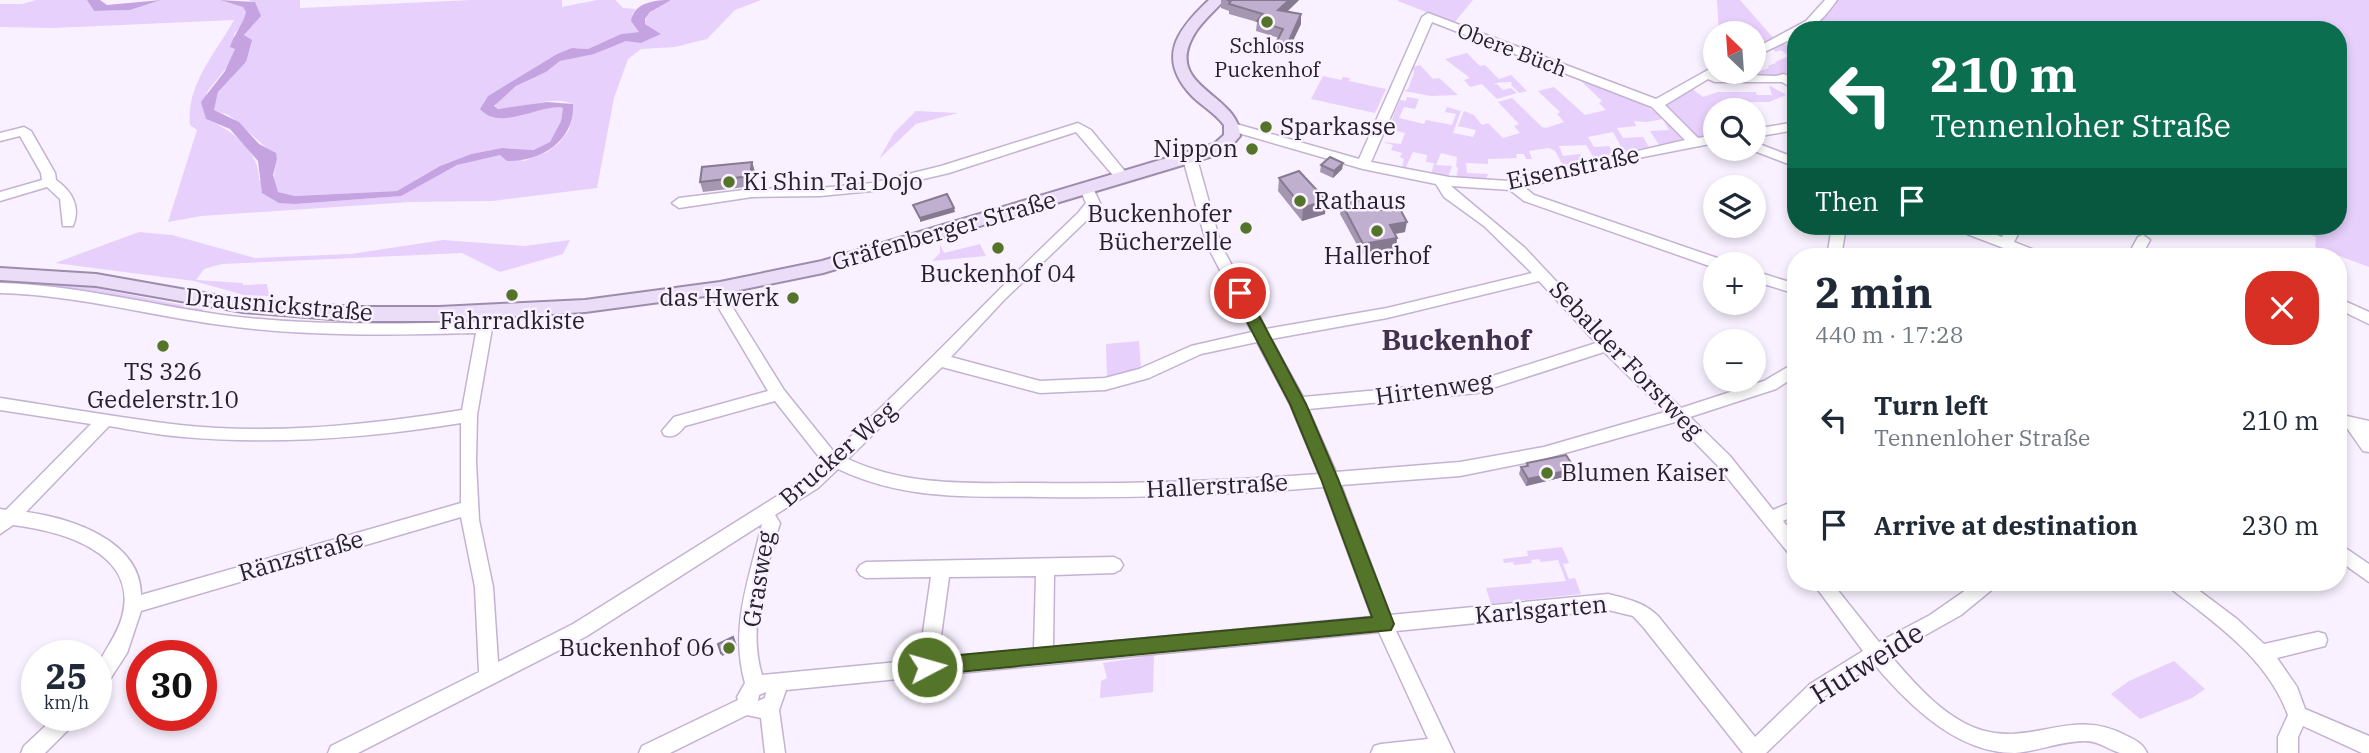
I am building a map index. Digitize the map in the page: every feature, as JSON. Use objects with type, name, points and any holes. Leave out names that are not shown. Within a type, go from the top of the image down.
[{"type":"main road","points":[[1217,0],[1185,35],[1179,62],[1188,83],[1226,117],[1231,133]]},
{"type":"main road","name":"Gräfenberger Straße","points":[[561,308],[637,301],[720,288],[823,267],[1190,159],[1217,149],[1231,133]]},
{"type":"main road","name":"Drausnickstraße","points":[[0,274],[87,279],[210,302],[377,315],[485,320],[561,308]]},
{"type":"street","points":[[1812,21],[1830,0]]},
{"type":"street","name":"Obere Büch","points":[[1363,165],[1428,17],[1657,104],[1695,142]]},
{"type":"street","points":[[1766,47],[1787,36]]},
{"type":"street","points":[[1657,104],[1703,77]]},
{"type":"street","points":[[1766,80],[1787,80]]},
{"type":"street","points":[[679,203],[752,193],[820,192],[872,187],[944,170],[1078,127],[1086,132],[1123,178]]},
{"type":"street","points":[[1766,131],[1787,127]]},
{"type":"street","points":[[0,137],[24,131],[48,173],[49,182]]},
{"type":"street","name":"Eisenstraße","points":[[1231,133],[1269,136],[1363,165],[1442,183],[1513,185],[1625,156],[1703,141]]},
{"type":"street","points":[[1766,151],[1787,159]]},
{"type":"street","points":[[1190,159],[1213,244],[1298,404],[1330,479],[1384,624],[1443,750],[1381,753]]},
{"type":"street","points":[[0,197],[49,182],[62,189],[72,207],[68,223]]},
{"type":"street","name":"Sebalder Forstweg","points":[[1442,183],[1449,194],[1489,223],[1544,275],[1607,345],[1724,461],[1787,540]]},
{"type":"street","points":[[1513,185],[1529,198],[1703,259]]},
{"type":"street","name":"Brucker Weg","points":[[338,753],[580,630],[812,483],[1083,216],[1093,203],[1087,189]]},
{"type":"street","points":[[1984,235],[2018,248]]},
{"type":"street","points":[[2006,243],[2010,235]]},
{"type":"street","points":[[2139,248],[2143,240]]},
{"type":"street","points":[[939,360],[1040,387],[1083,387],[1143,374],[1206,347],[1262,334],[1387,313],[1544,275]]},
{"type":"street","points":[[1766,280],[1787,286]]},
{"type":"street","name":"Drausnickstraße","points":[[0,288],[59,291],[247,323],[392,330],[485,320]]},
{"type":"street","name":"Hallerstraße","points":[[720,288],[722,300],[778,394],[829,458],[886,480],[930,489],[1120,491],[1227,488],[1460,469],[1516,460],[1730,400],[1770,385],[1787,374]]},
{"type":"street","points":[[2347,308],[2369,319]]},
{"type":"street","points":[[485,320],[469,415],[469,508],[484,587],[489,675]]},
{"type":"street","name":"Hirtenweg","points":[[1298,404],[1477,387],[1607,345]]},
{"type":"street","points":[[670,431],[680,421],[778,394]]},
{"type":"street","points":[[0,404],[203,433],[296,435],[383,429],[469,415]]},
{"type":"street","points":[[3,520],[105,420]]},
{"type":"street","points":[[2353,424],[2369,446]]},
{"type":"street","name":"Ränzstraße","points":[[134,605],[469,508]]},
{"type":"street","points":[[1770,519],[1787,511]]},
{"type":"street","name":"Grasweg","points":[[765,515],[771,523],[757,575],[749,629],[751,672],[777,695],[769,707],[775,753]]},
{"type":"street","points":[[3,520],[45,522],[97,541],[125,564],[133,585],[134,605],[112,660]]},
{"type":"street","points":[[2347,557],[2369,574]]},
{"type":"street","points":[[866,570],[1114,565]]},
{"type":"street","points":[[1043,655],[1045,568]]},
{"type":"street","points":[[927,667],[941,570]]},
{"type":"street","points":[[1828,591],[1931,713],[1959,731],[1977,739],[2002,744],[2020,743],[2082,729],[2109,736],[2137,753]]},
{"type":"street","name":"Hutweide","points":[[1754,752],[1801,705],[1837,675],[1936,621],[1977,591]]},
{"type":"street","points":[[2187,591],[2238,630],[2261,653],[2294,702],[2298,715],[2288,737],[2288,753]]},
{"type":"street","name":"Karlsgarten","points":[[763,685],[1043,655],[1608,601],[1639,610],[1651,622],[1754,752]]},
{"type":"street","points":[[2261,653],[2318,640]]},
{"type":"street","points":[[748,705],[747,697],[763,685]]},
{"type":"street","points":[[649,753],[748,705],[760,710],[769,707]]},
{"type":"street","points":[[2298,715],[2348,735],[2369,747]]},
{"type":"street","points":[[31,753],[54,731]]},
{"type":"shaded area","points":[[36,0],[87,0],[94,11],[130,10],[161,0],[220,0],[244,7],[246,12],[243,24],[234,34],[235,48],[230,63],[207,92],[206,119],[242,142],[254,159],[259,180],[296,204],[400,196],[444,170],[472,160],[500,155],[524,161],[547,152],[559,143],[569,130],[573,104],[554,101],[514,108],[495,108],[497,102],[516,86],[546,72],[560,61],[594,53],[618,43],[632,40],[641,43],[661,34],[645,24],[654,9],[668,1],[761,0],[735,10],[707,39],[675,47],[641,49],[628,59],[614,98],[597,188],[492,201],[410,202],[201,216],[168,222],[197,130],[190,125],[190,110],[197,82],[234,20],[53,28],[0,27],[0,4],[22,4]]},
{"type":"shaded area","points":[[87,0],[100,0],[107,5],[161,0],[130,10],[94,11]]},
{"type":"shaded area","points":[[220,0],[255,2],[261,16],[244,35],[252,40],[246,62],[218,92],[214,110],[239,122],[259,144],[276,153],[273,175],[278,192],[295,196],[397,191],[440,166],[471,154],[502,148],[533,150],[550,142],[561,121],[563,108],[509,118],[488,115],[480,109],[488,96],[557,54],[572,48],[588,49],[621,34],[639,32],[631,21],[636,10],[646,3],[671,0],[650,12],[645,19],[645,24],[661,34],[641,43],[626,41],[594,54],[560,61],[546,72],[516,86],[494,106],[498,109],[547,102],[573,104],[572,117],[562,139],[543,153],[532,158],[507,161],[500,155],[457,165],[401,196],[296,204],[279,203],[262,193],[258,161],[230,129],[206,119],[201,102],[225,71],[235,49],[230,47],[246,12],[243,7]]},
{"type":"shaded area","points":[[248,0],[300,0],[300,8],[471,0],[562,0],[562,7],[597,0],[615,0],[623,8],[636,9],[632,14],[639,32],[621,34],[588,49],[577,48],[557,54],[488,96],[483,103],[502,118],[550,108],[563,108],[561,121],[550,142],[532,150],[502,148],[471,154],[440,166],[397,191],[295,196],[278,192],[276,188],[275,156],[230,116],[214,110],[218,92],[246,62],[244,35],[258,19],[255,3]]},
{"type":"shaded area","points":[[1398,0],[1473,0],[1454,23],[1398,1]]},
{"type":"shaded area","points":[[1717,0],[1740,0],[1758,21],[1718,21]]},
{"type":"shaded area","points":[[1833,0],[2369,0],[2369,267],[2347,259],[2347,248],[2315,247],[2316,237],[2311,235],[2347,235],[2347,21],[1818,20],[1830,5],[1837,6],[1831,3]]},
{"type":"shaded area","points":[[1766,30],[1776,41],[1766,46]]},
{"type":"shaded area","points":[[1781,44],[1787,44],[1787,54],[1781,50],[1776,52],[1772,49]]},
{"type":"shaded area","points":[[1467,53],[1499,79],[1511,75],[1527,91],[1519,93],[1511,85],[1512,82],[1497,83],[1492,85],[1497,84],[1503,90],[1511,88],[1517,93],[1497,99],[1482,84],[1470,87],[1464,80],[1470,78],[1445,59]]},
{"type":"shaded area","points":[[1787,57],[1787,73],[1766,76],[1768,66]]},
{"type":"shaded area","points":[[1420,65],[1433,79],[1439,78],[1458,95],[1431,96],[1404,91],[1408,89],[1414,73],[1413,67]]},
{"type":"shaded area","points":[[1323,76],[1341,80],[1343,77],[1350,78],[1349,81],[1386,89],[1375,113],[1311,99]]},
{"type":"shaded area","points":[[1579,79],[1650,108],[1674,126],[1686,139],[1659,145],[1650,131],[1669,130],[1663,119],[1634,121],[1636,126],[1617,128],[1623,138],[1643,137],[1649,147],[1624,152],[1613,132],[1588,137],[1594,147],[1609,146],[1614,154],[1594,158],[1586,145],[1559,146],[1563,156],[1580,154],[1583,161],[1563,165],[1555,151],[1549,148],[1529,151],[1532,159],[1526,159],[1524,154],[1516,154],[1517,158],[1488,159],[1488,164],[1466,163],[1467,173],[1488,174],[1486,179],[1456,178],[1457,157],[1441,153],[1436,165],[1452,166],[1448,177],[1431,174],[1434,163],[1426,162],[1427,155],[1413,152],[1405,169],[1402,169],[1402,153],[1391,150],[1393,145],[1382,142],[1401,144],[1405,133],[1388,129],[1400,100],[1406,101],[1407,97],[1419,99],[1415,109],[1404,107],[1399,118],[1424,124],[1426,120],[1452,125],[1456,114],[1445,112],[1447,107],[1461,111],[1453,133],[1473,137],[1476,130],[1458,126],[1464,111],[1474,115],[1482,125],[1488,123],[1503,138],[1520,133],[1514,126],[1519,124],[1498,102],[1512,98],[1542,127],[1564,122],[1557,114],[1560,112],[1538,91],[1554,87],[1585,115],[1606,110],[1599,103],[1602,101]]},
{"type":"shaded area","points":[[1769,85],[1786,95],[1769,102],[1766,102],[1766,98],[1703,98],[1703,137],[1697,137],[1667,109],[1667,105],[1692,89],[1703,97],[1718,92],[1756,92],[1757,95],[1772,95]]},
{"type":"shaded area","points":[[916,111],[958,113],[916,124],[879,159],[894,133]]},
{"type":"shaded area","points":[[139,232],[172,235],[255,258],[351,254],[443,240],[524,246],[570,240],[563,254],[500,272],[462,253],[222,264],[204,269],[196,280],[243,285],[267,284],[269,296],[244,295],[194,281],[55,263]]},
{"type":"shaded area","points":[[940,244],[944,253],[980,244],[986,256],[932,261],[940,253]]},
{"type":"shaded area","points":[[0,281],[90,287],[203,309],[198,315],[0,286]]},
{"type":"shaded area","points":[[1139,341],[1141,369],[1107,378],[1106,344]]},
{"type":"shaded area","points":[[1562,547],[1569,563],[1563,564],[1569,579],[1575,578],[1581,594],[1491,604],[1486,588],[1566,581],[1558,560],[1541,562],[1539,559],[1531,560],[1532,563],[1514,565],[1513,562],[1504,563],[1503,559],[1528,556],[1527,551]]},
{"type":"shaded area","points":[[1154,652],[1153,692],[1100,698],[1101,681],[1107,678],[1103,663],[1143,657]]},
{"type":"shaded area","points":[[2174,661],[2205,689],[2192,698],[2140,719],[2111,694],[2129,681]]},
{"type":"building","points":[[1227,0],[1289,0],[1278,10],[1301,14],[1288,43],[1277,41],[1283,29],[1257,21],[1263,14],[1229,4],[1231,1]]},
{"type":"building","points":[[1330,157],[1343,163],[1334,171],[1321,165]]},
{"type":"building","points":[[752,162],[750,176],[700,182],[702,167]]},
{"type":"building","points":[[1299,171],[1326,200],[1303,208],[1279,178]]},
{"type":"building","points":[[947,194],[954,208],[920,218],[913,205]]},
{"type":"building","name":"Hallerhof","points":[[1375,198],[1381,210],[1399,207],[1407,222],[1390,225],[1397,238],[1363,244],[1342,204]]},
{"type":"building","points":[[1566,455],[1575,469],[1528,479],[1521,467],[1528,466],[1527,463]]},
{"type":"building","points":[[733,637],[736,646],[721,653],[718,644]]},
{"type":"place","name":"Schloss Puckenhof","points":[[1267,22]]},
{"type":"place","name":"Sparkasse","points":[[1266,127]]},
{"type":"place","name":"Nippon","points":[[1252,149]]},
{"type":"place","name":"Ki Shin Tai Dojo","points":[[729,182]]},
{"type":"place","name":"Rathaus","points":[[1300,201]]},
{"type":"place","name":"Buckenhofer Bücherzelle","points":[[1246,228]]},
{"type":"place","name":"Hallerhof","points":[[1377,231]]},
{"type":"place","name":"Buckenhof 04","points":[[998,248]]},
{"type":"place","name":"Fahrradkiste","points":[[512,295]]},
{"type":"place","name":"das Hwerk","points":[[793,298]]},
{"type":"place","name":"TS 326 Gedelerstr.10","points":[[163,346]]},
{"type":"place","name":"Blumen Kaiser","points":[[1547,473]]},
{"type":"place","name":"Buckenhof 06","points":[[729,648]]},
{"type":"district","name":"Buckenhof","points":[[1456,340]]},
{"type":"route","points":[[927,667],[1384,624],[1330,479],[1298,404],[1240,293]]}]
